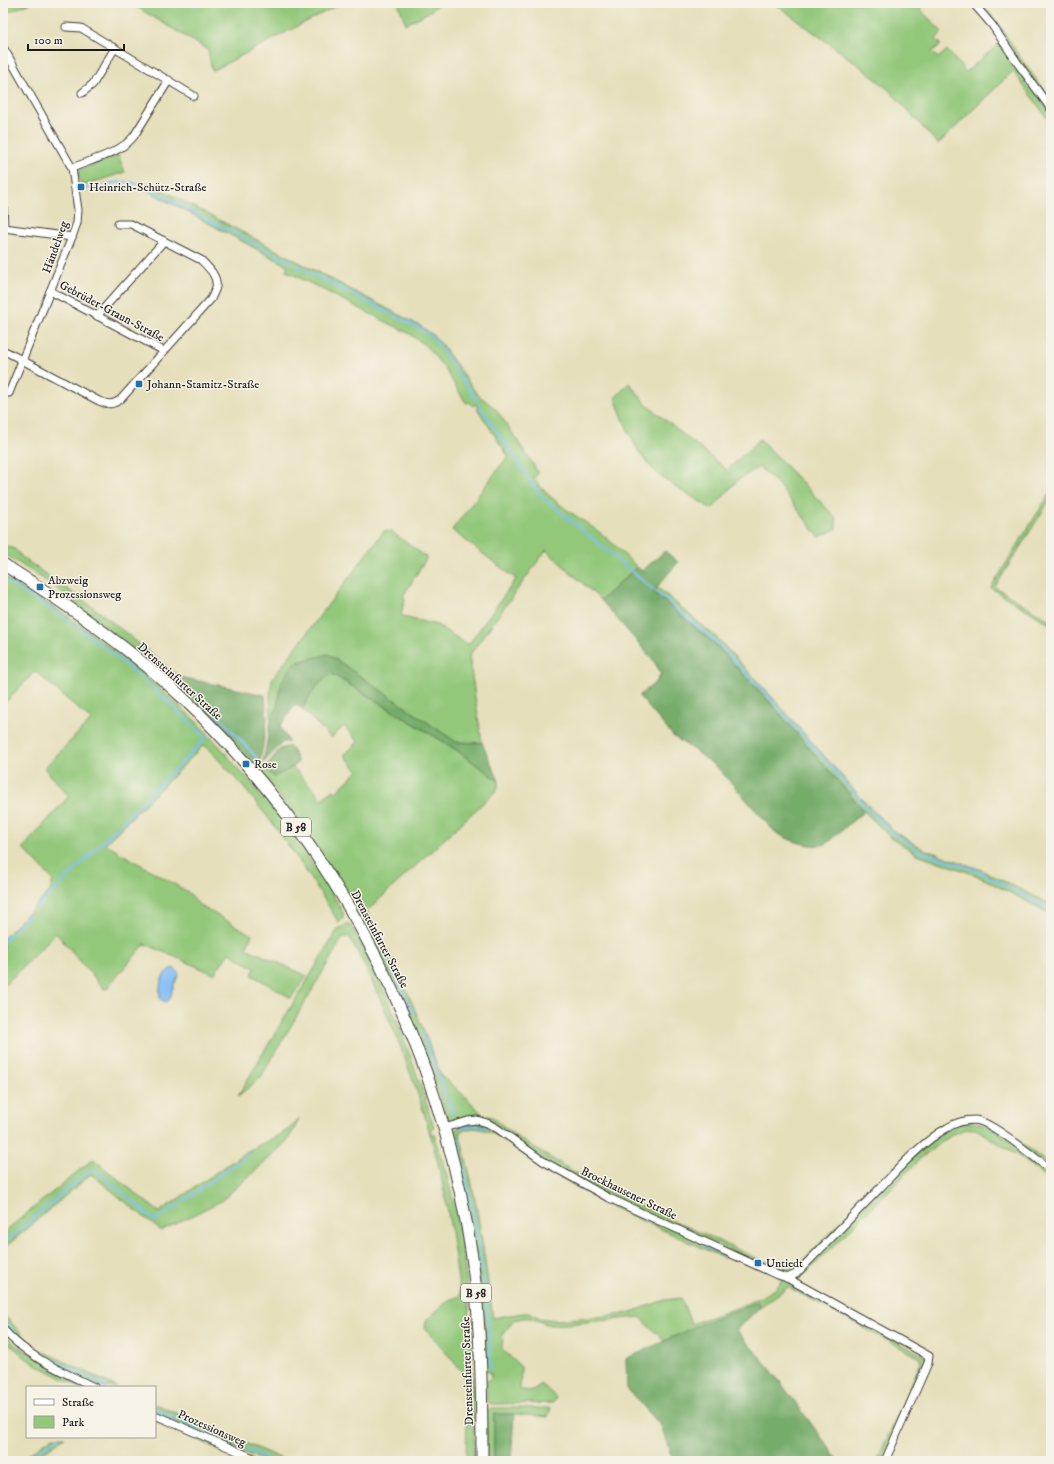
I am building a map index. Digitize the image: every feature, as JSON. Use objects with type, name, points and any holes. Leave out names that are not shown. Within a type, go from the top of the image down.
[{"type":"main road","name":"Drensteinfurter Straße","points":[[3,564],[94,625],[149,669],[220,735],[289,817],[340,891],[380,964],[402,1010],[429,1081],[444,1128],[459,1186],[472,1257],[476,1294],[481,1375],[482,1461]]},
{"type":"street","points":[[973,3],[992,25],[1019,66],[1051,109]]},
{"type":"street","points":[[66,27],[81,28],[194,96]]},
{"type":"street","name":"Händelweg","points":[[3,47],[72,168],[78,210],[72,237],[8,392]]},
{"type":"street","points":[[82,93],[93,84],[115,48]]},
{"type":"street","points":[[72,168],[118,149],[131,140],[169,80]]},
{"type":"street","points":[[3,203],[3,229],[72,237]]},
{"type":"street","points":[[3,350],[107,405],[114,404],[121,400],[211,299],[216,286],[215,276],[209,267],[201,260],[131,224],[118,224]]},
{"type":"street","points":[[97,316],[164,241]]},
{"type":"street","name":"Gebrüder-Graun-Straße","points":[[50,291],[164,351]]},
{"type":"street","name":"Brockhausener Straße","points":[[444,1128],[468,1121],[477,1120],[487,1123],[498,1129],[543,1161],[606,1197],[775,1274],[787,1278],[929,1356],[928,1363],[885,1461]]},
{"type":"street","points":[[787,1278],[796,1274],[903,1164],[946,1128],[962,1121],[977,1120],[988,1125],[1023,1148],[1051,1170]]},
{"type":"street","points":[[3,1329],[32,1355],[92,1386]]},
{"type":"street","name":"Prozessionsweg","points":[[156,1415],[260,1461]]},
{"type":"green space","points":[[3,3],[31,3],[3,14]]},
{"type":"green space","points":[[124,3],[342,3],[212,71],[208,50],[135,6]]},
{"type":"green space","points":[[398,3],[440,3],[429,12],[406,24]]},
{"type":"green space","points":[[774,3],[926,3],[920,9],[942,32],[936,39],[941,44],[932,52],[938,58],[947,50],[966,72],[1001,42],[1051,114],[1050,122],[1013,71],[938,144],[889,90],[861,67]]},
{"type":"green space","points":[[976,3],[981,3],[1004,32],[1021,59],[1051,99],[1051,106]]},
{"type":"green space","points":[[118,155],[125,172],[82,186],[77,171]]},
{"type":"green space","points":[[149,183],[422,327],[434,336],[477,394],[496,409],[533,464],[538,474],[534,478],[541,487],[566,509],[603,535],[637,567],[601,600],[546,550],[469,656],[482,743],[456,742],[328,654],[281,683],[277,708],[271,720],[270,694],[272,679],[384,531],[392,532],[426,557],[403,596],[405,598],[401,615],[407,618],[437,625],[468,645],[516,579],[452,530],[508,456],[477,408],[478,407],[476,404],[473,406],[469,402],[466,403],[445,369],[427,347],[410,334],[286,271],[288,266],[145,189]]},
{"type":"green space","points":[[629,383],[647,405],[727,470],[760,439],[836,518],[836,529],[819,537],[776,482],[759,467],[738,480],[712,509],[668,482],[648,464],[642,456],[622,417],[615,398]]},
{"type":"green space","points":[[1051,491],[1051,498],[995,587],[1051,621],[1051,625],[991,588]]},
{"type":"green space","points":[[3,545],[15,549],[23,558],[101,613],[180,677],[174,683],[51,584],[3,553]]},
{"type":"green space","points":[[665,551],[678,562],[653,592],[714,643],[767,699],[864,811],[826,844],[814,845],[799,843],[785,838],[774,831],[720,770],[697,752],[674,737],[639,696],[657,681],[661,673],[653,660],[601,600],[637,567],[642,571]]},
{"type":"green space","points":[[3,576],[59,611],[95,636],[137,669],[188,714],[247,777],[283,821],[319,873],[343,912],[343,918],[339,923],[277,830],[224,765],[204,745],[105,844],[188,892],[199,905],[252,935],[246,948],[307,976],[291,998],[252,975],[255,968],[229,953],[214,974],[145,944],[105,990],[56,933],[3,987],[3,938],[50,891],[53,880],[23,848],[69,796],[44,768],[91,720],[35,671],[3,705]]},
{"type":"green space","points":[[658,588],[717,638],[771,696],[870,808],[895,832],[921,848],[979,869],[1044,901],[1051,905],[1051,914],[976,875],[917,854],[889,836],[864,811],[767,699],[714,643],[652,592]]},
{"type":"green space","points":[[328,654],[456,742],[482,743],[499,781],[452,747],[331,673],[315,688],[302,709],[296,704],[280,726],[289,742],[283,742],[263,763],[271,720],[277,708],[281,683],[294,663]]},
{"type":"green space","points":[[330,673],[452,747],[499,781],[497,790],[367,911],[395,964],[421,1024],[441,1076],[467,1098],[483,1115],[492,1117],[519,1138],[547,1156],[610,1192],[781,1269],[794,1267],[801,1263],[899,1162],[926,1138],[950,1120],[961,1116],[970,1116],[979,1117],[989,1121],[1024,1145],[1051,1166],[1051,1168],[979,1119],[945,1126],[799,1268],[787,1273],[781,1273],[608,1196],[545,1160],[494,1124],[451,1122],[447,1117],[406,1010],[359,915],[293,814],[262,773],[265,767],[274,777],[293,767],[322,799],[333,790],[336,792],[358,771],[344,755],[358,742],[344,726],[331,738],[302,709],[315,688]]},
{"type":"green space","points":[[180,677],[265,695],[267,720],[260,762],[258,764],[253,764],[211,719],[174,683]]},
{"type":"green space","points":[[291,747],[298,762],[293,767],[274,777],[265,767],[280,749]]},
{"type":"green space","points":[[346,925],[350,925],[366,953],[403,1036],[434,1128],[430,1132],[431,1134],[435,1134],[453,1200],[463,1252],[469,1311],[473,1371],[474,1461],[466,1461],[467,1410],[464,1374],[425,1328],[426,1320],[449,1300],[460,1296],[448,1210],[437,1159],[420,1101],[400,1045],[376,990],[349,936],[342,939],[261,1077],[238,1096],[338,929]]},
{"type":"green space","points":[[299,1118],[294,1130],[286,1142],[221,1201],[161,1231],[91,1174],[3,1249],[3,1233],[93,1159],[159,1212],[246,1152],[288,1130]]},
{"type":"green space","points":[[476,1123],[485,1125],[542,1162],[726,1254],[724,1258],[604,1203],[545,1168],[491,1132],[483,1129],[467,1129],[459,1133],[471,1178],[493,1318],[522,1313],[531,1313],[540,1318],[555,1320],[619,1315],[665,1300],[681,1298],[691,1324],[757,1299],[777,1288],[782,1279],[924,1356],[926,1360],[883,1461],[877,1461],[921,1362],[918,1357],[788,1287],[760,1307],[758,1302],[664,1341],[640,1317],[550,1325],[530,1318],[513,1320],[503,1335],[502,1349],[521,1367],[520,1390],[533,1391],[541,1384],[556,1397],[553,1403],[491,1404],[487,1401],[486,1382],[491,1377],[491,1373],[486,1371],[485,1368],[484,1325],[481,1292],[463,1185],[452,1135],[459,1127]]},
{"type":"green space","points":[[964,1123],[974,1123],[985,1126],[1004,1137],[1051,1173],[1051,1182],[1024,1160],[976,1129],[969,1129],[954,1134],[921,1158],[797,1283],[797,1275],[904,1166],[946,1130]]},
{"type":"green space","points":[[758,1302],[760,1307],[736,1330],[772,1371],[839,1461],[673,1461],[661,1426],[627,1390],[626,1359],[696,1326]]},
{"type":"green space","points":[[3,1314],[30,1343],[38,1349],[115,1386],[95,1386],[42,1360],[3,1327]]},
{"type":"green space","points":[[3,1332],[17,1346],[87,1386],[77,1386],[39,1366],[27,1359],[3,1338]]},
{"type":"green space","points":[[156,1404],[287,1461],[264,1461],[156,1414]]},
{"type":"green space","points":[[491,1408],[551,1408],[548,1417],[494,1414],[494,1461],[486,1461],[486,1413]]},
{"type":"green space","points":[[494,1414],[514,1414],[511,1461],[494,1461]]},
{"type":"green space","points":[[156,1417],[254,1461],[245,1461],[156,1421]]},
{"type":"green space","points":[[52,1438],[64,1438],[30,1461],[19,1461]]},
{"type":"water","points":[[173,968],[179,974],[170,999],[165,1002],[160,999],[161,981],[165,973]]},
{"type":"waterway","points":[[177,3],[186,5],[213,3]]},
{"type":"waterway","points":[[83,189],[118,182],[139,184],[292,263]]},
{"type":"waterway","points":[[297,266],[421,329],[433,338],[441,348],[477,401]]},
{"type":"waterway","points":[[479,405],[540,495],[715,641],[770,698],[868,809],[894,834],[919,851],[976,870],[1051,910]]},
{"type":"waterway","points":[[3,579],[57,613],[97,641],[153,688],[206,738],[35,910]]},
{"type":"waterway","points":[[198,694],[257,758]]},
{"type":"waterway","points":[[3,942],[30,914]]},
{"type":"waterway","points":[[369,919],[413,1013]]},
{"type":"waterway","points":[[422,1033],[453,1114]]},
{"type":"waterway","points":[[461,1128],[473,1125],[487,1127]]},
{"type":"waterway","points":[[498,1133],[535,1159]]},
{"type":"waterway","points":[[457,1136],[480,1251],[487,1309],[491,1368]]},
{"type":"waterway","points":[[3,1244],[90,1170],[97,1171],[153,1219],[157,1220],[249,1154]]},
{"type":"waterway","points":[[552,1170],[603,1199],[657,1224]]},
{"type":"waterway","points":[[703,1245],[725,1255]]},
{"type":"waterway","points":[[3,1321],[34,1351],[105,1386]]},
{"type":"waterway","points":[[156,1409],[273,1461]]},
{"type":"waterway","points":[[25,1461],[58,1438]]},
{"type":"place","name":"Heinrich-Schütz-Straße","points":[[81,187]]},
{"type":"place","name":"Johann-Stamitz-Straße","points":[[139,384]]},
{"type":"place","name":"Abzweig Prozessionsweg","points":[[40,587]]},
{"type":"place","name":"Rose","points":[[246,764]]},
{"type":"place","name":"Untiedt","points":[[758,1263]]}]
